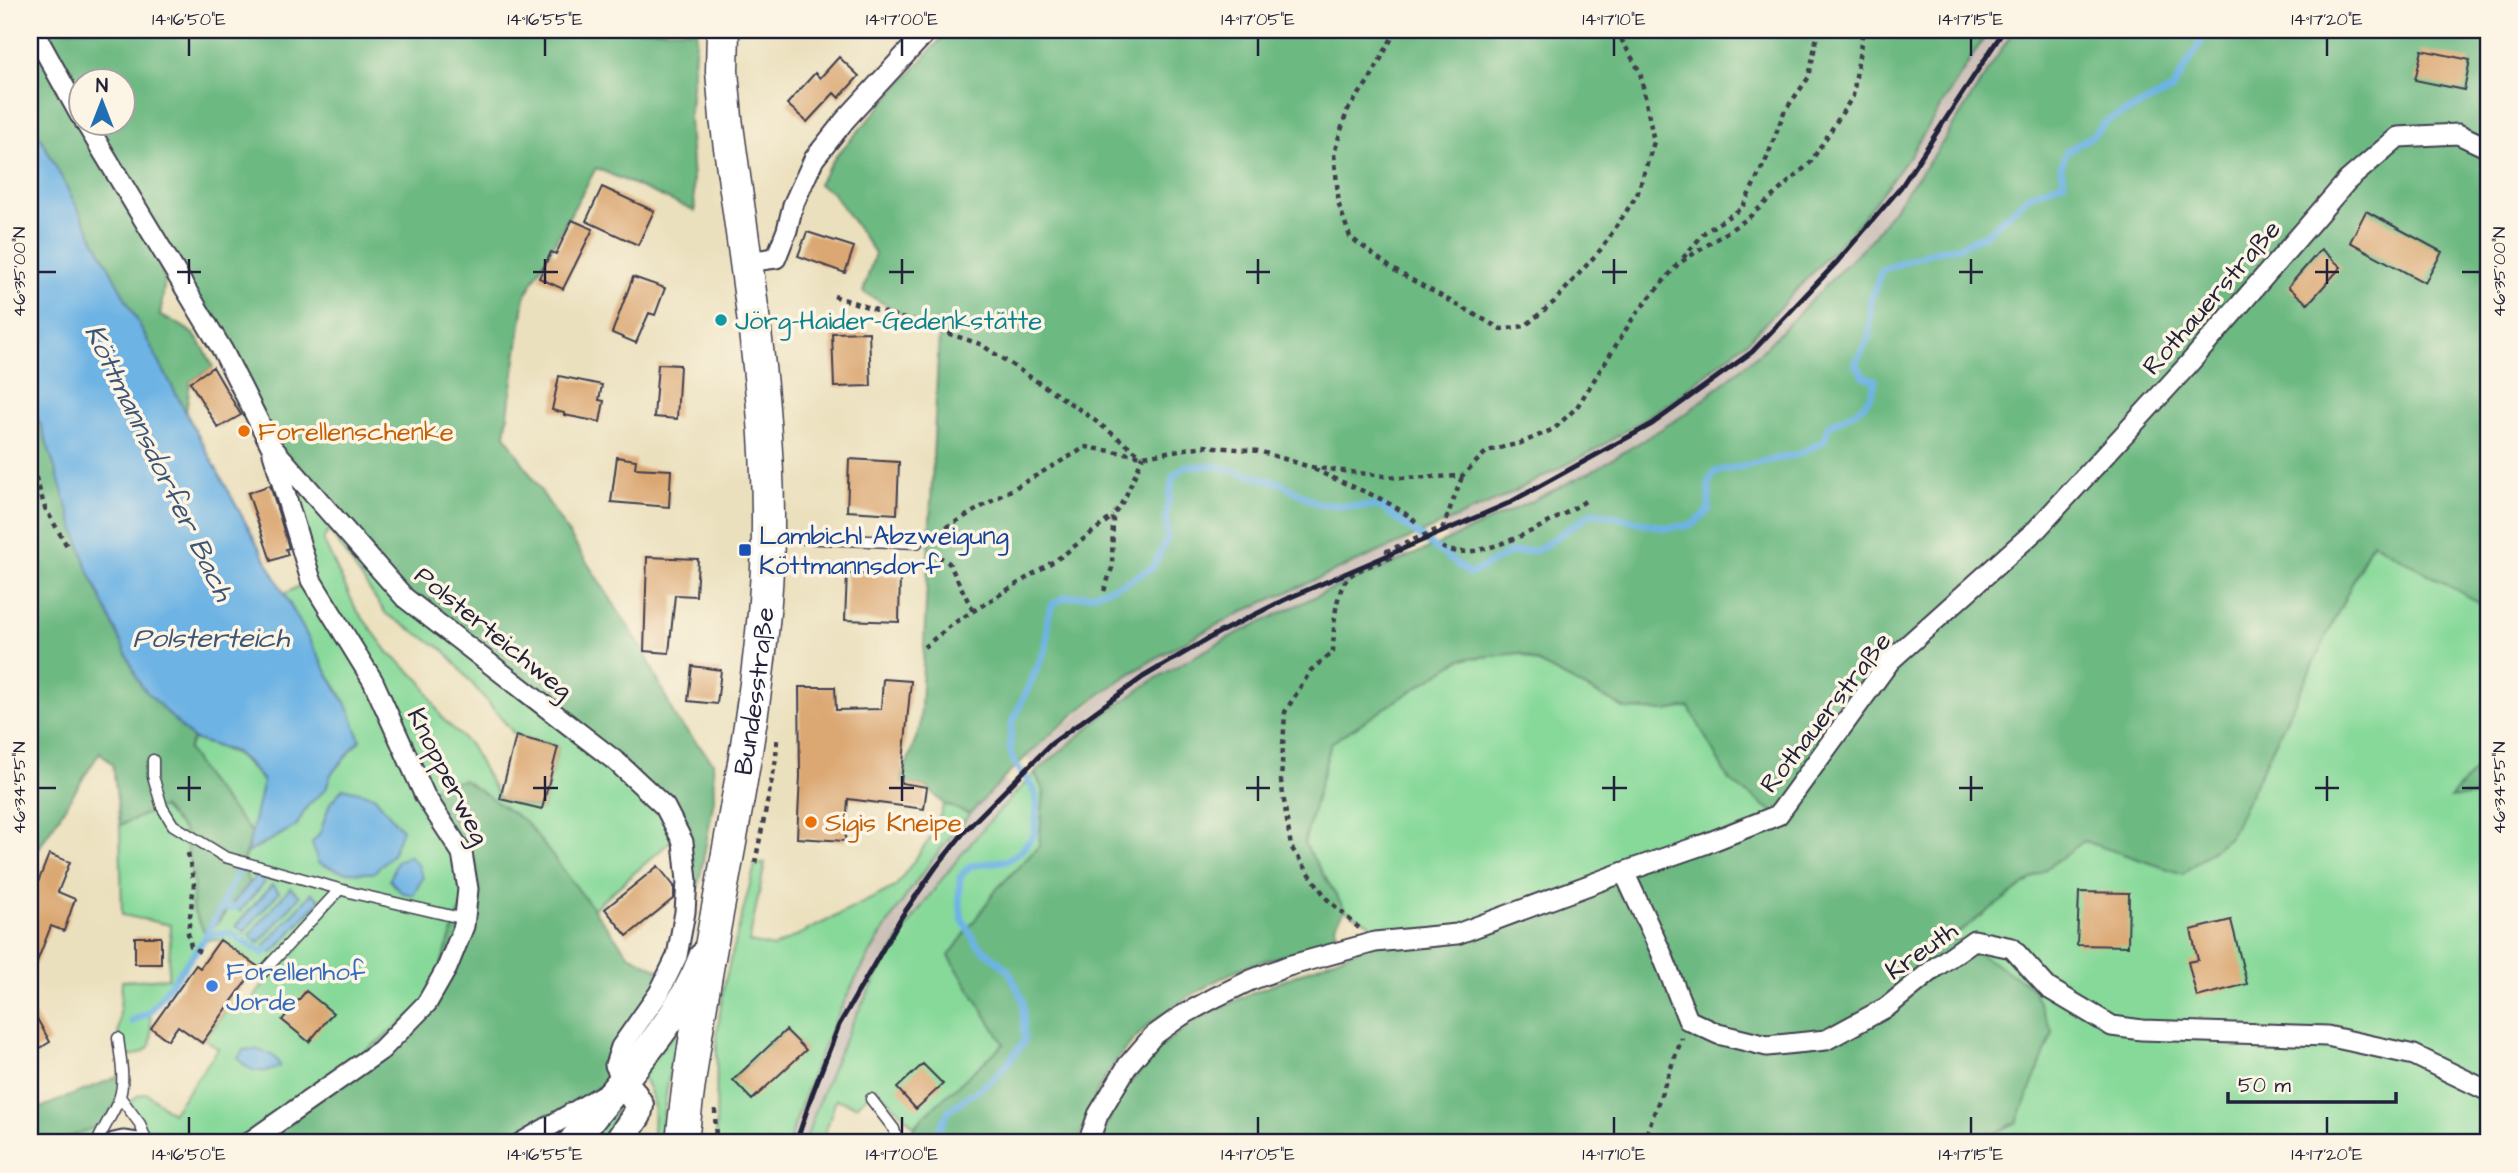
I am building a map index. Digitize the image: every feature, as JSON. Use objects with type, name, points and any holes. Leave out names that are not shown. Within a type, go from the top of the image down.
[{"type":"main road","name":"Bundesstraße","points":[[682,1143],[689,1071],[753,701],[765,599],[768,537],[760,260],[735,191],[722,71],[723,30]]},
{"type":"main road","points":[[572,1143],[685,997],[712,930]]},
{"type":"main road","points":[[618,1143],[637,1115],[639,1105],[631,1092],[620,1084]]},
{"type":"street","points":[[33,30],[66,90]]},
{"type":"street","points":[[760,260],[787,230],[793,205],[814,159],[845,120],[928,30]]},
{"type":"street","name":"Rothauerstraße","points":[[1088,1143],[1098,1115],[1128,1065],[1153,1037],[1181,1016],[1251,980],[1375,942],[1457,934],[1778,815],[1890,661],[2038,529],[2187,366],[2347,181],[2399,137],[2458,134],[2488,148]]},
{"type":"street","name":"Polsterteichweg","points":[[93,136],[223,351],[271,446],[405,598],[618,763],[665,807],[683,842],[687,881],[685,912],[677,956],[669,975],[621,1047],[615,1065],[620,1084]]},
{"type":"street","name":"Knopperweg","points":[[248,1143],[381,1050],[427,1003],[447,968],[465,919],[468,889],[461,853],[425,796],[373,681],[312,580],[271,446]]},
{"type":"street","points":[[1624,872],[1661,952],[1688,1020]]},
{"type":"street","name":"Kreuth","points":[[1688,1020],[1718,1034],[1767,1046],[1826,1040],[1887,1007],[1974,940],[2012,947],[2048,988],[2112,1026],[2142,1031],[2327,1036],[2414,1055],[2488,1091]]},
{"type":"street","points":[[521,1143],[620,1084]]},
{"type":"street","points":[[114,1143],[138,1143]]},
{"type":"lane","points":[[768,537],[917,543]]},
{"type":"lane","points":[[153,760],[153,776],[162,807],[173,825],[225,857],[340,889],[465,919]]},
{"type":"lane","points":[[263,972],[340,889]]},
{"type":"lane","points":[[97,1143],[120,1097],[122,1075],[118,1038]]},
{"type":"lane","points":[[120,1097],[140,1124],[147,1143]]},
{"type":"lane","points":[[871,1099],[894,1129],[896,1143]]},
{"type":"path","points":[[1396,30],[1370,79],[1347,111],[1334,153],[1339,205],[1350,237],[1394,270],[1501,329],[1525,326],[1554,302],[1602,247],[1637,195],[1654,142],[1640,72],[1616,30]]},
{"type":"path","points":[[1375,942],[1327,900],[1291,847],[1281,781],[1285,712],[1311,670],[1333,652],[1334,615],[1343,587],[1351,574],[1390,558],[1387,551],[1443,527],[1462,476],[1487,452],[1521,443],[1554,429],[1577,407],[1635,315],[1705,232],[1742,208],[1767,158],[1784,112],[1809,77],[1818,30]]},
{"type":"path","points":[[1678,264],[1747,219],[1810,163],[1853,96],[1863,30]]},
{"type":"path","points":[[834,296],[980,344],[1082,411],[1143,456]]},
{"type":"path","points":[[917,543],[952,526],[1008,490],[1086,447],[1143,456],[1204,446],[1259,452],[1310,467],[1400,478],[1462,476]]},
{"type":"path","points":[[924,647],[954,623],[1062,556],[1113,516],[1125,498],[1143,456]]},
{"type":"path","points":[[30,458],[45,508],[67,546]]},
{"type":"path","points":[[1310,467],[1375,494],[1417,523]]},
{"type":"path","points":[[1442,547],[1476,553],[1556,521],[1587,500]]},
{"type":"path","points":[[1104,591],[1112,568],[1113,516]]},
{"type":"path","points":[[917,543],[949,564],[973,611]]},
{"type":"path","points":[[184,831],[194,884],[188,933],[191,946],[201,953]]},
{"type":"path","points":[[1643,1143],[1688,1020]]},
{"type":"shaded area","points":[[1989,30],[2014,30],[1937,151],[1872,237],[1762,351],[1687,413],[1598,468],[1448,540],[1441,525],[1502,498],[1599,448],[1676,398],[1751,338],[1858,224],[1909,157]]},
{"type":"shaded area","points":[[1404,541],[1410,556],[1325,592],[1193,657],[1106,713],[1038,770],[1026,757],[1118,682],[1166,653],[1216,625]]},
{"type":"shaded area","points":[[1002,779],[1015,793],[969,843],[906,926],[845,1036],[805,1143],[789,1143],[825,1043],[873,946],[890,917],[953,833]]},
{"type":"green space","points":[[30,30],[697,30],[689,119],[695,211],[596,168],[525,296],[505,435],[644,651],[676,719],[713,762],[714,799],[698,889],[687,881],[665,807],[405,598],[271,446],[151,233],[165,280],[160,316],[181,325],[194,335],[213,367],[190,382],[186,413],[30,118]]},
{"type":"green space","points":[[949,30],[1989,30],[1909,157],[1858,224],[1751,338],[1676,398],[1599,448],[1502,498],[1251,608],[1150,661],[1099,695],[1060,726],[1022,760],[970,814],[944,804],[927,787],[900,783],[920,727],[939,335],[863,292],[875,253],[832,192],[818,184],[835,157]]},
{"type":"green space","points":[[2014,30],[2488,30],[2488,608],[2372,542],[2230,836],[2183,874],[2084,841],[1952,937],[2032,987],[2053,1033],[2017,1122],[1977,1143],[1098,1143],[1121,1094],[1160,1047],[1193,1022],[1241,998],[1375,942],[1457,934],[1777,815],[1729,780],[1689,707],[1665,711],[1626,709],[1520,653],[1461,659],[1331,743],[1304,843],[1345,910],[1335,926],[1338,940],[1234,971],[1175,1005],[1155,1020],[1121,1054],[1107,1074],[1086,1118],[1079,1143],[902,1143],[924,1116],[1004,1044],[949,956],[997,889],[1039,846],[1044,792],[1035,773],[1106,713],[1193,657],[1325,592],[1530,502],[1598,468],[1687,413],[1762,351],[1872,238],[1937,151]]},
{"type":"green space","points":[[30,407],[41,425],[141,686],[193,739],[188,749],[206,779],[252,833],[242,862],[249,884],[206,935],[192,908],[194,884],[184,831],[162,807],[120,825],[113,765],[100,752],[30,862]]},
{"type":"green space","points":[[271,446],[618,763],[679,834],[593,909],[526,822],[468,889],[427,1003],[248,1143],[147,1143],[127,1106],[137,1096],[147,1093],[172,1113],[218,1049],[205,1039],[231,1004],[245,1010],[269,977],[220,940],[204,940],[150,1012],[150,1045],[141,1053],[120,1057],[118,1038],[122,981],[168,978],[171,925],[122,915],[120,825],[162,807],[184,831],[194,884],[192,908],[207,934],[232,904],[240,910],[257,875],[249,884],[242,862],[247,853],[296,826],[308,805],[326,789],[331,774],[360,740],[341,694],[284,594],[311,580]],"holes":[[[329,530],[386,614],[444,650],[516,736],[558,747],[542,809],[500,799],[470,745],[442,718],[421,681],[389,653],[356,609],[323,540]],[[271,886],[279,892],[243,932],[236,925]],[[291,888],[300,896],[259,943],[250,935]],[[312,893],[320,901],[272,953],[265,946]]]},
{"type":"green space","points":[[2372,542],[2488,608],[2488,756],[2451,797],[2488,794],[2488,1143],[1977,1143],[2017,1122],[1951,937],[2084,841],[2183,874],[2230,836]]},
{"type":"green space","points":[[1520,653],[1626,709],[1665,711],[1689,706],[1729,780],[1778,815],[1457,934],[1375,942],[1371,924],[1345,910],[1304,843],[1331,743],[1461,659]]},
{"type":"green space","points":[[193,739],[232,753],[247,764],[263,782],[252,833],[206,779],[188,749]]},
{"type":"green space","points":[[2488,756],[2488,794],[2450,798]]},
{"type":"green space","points":[[1035,773],[1044,792],[1039,846],[997,889],[949,956],[1004,1044],[914,1126],[876,1088],[856,1106],[836,1099],[822,1143],[805,1143],[823,1090],[845,1039],[869,990],[897,944],[960,856]]},
{"type":"green space","points":[[464,780],[526,822],[629,955],[669,975],[598,1096],[560,1143],[248,1143],[427,1003],[468,889],[425,796],[438,785]]},
{"type":"green space","points":[[944,804],[970,814],[911,889],[862,969],[821,1054],[789,1143],[716,1143],[717,1033],[724,985],[755,865],[765,863],[749,942],[774,947],[895,887],[934,833]],"holes":[[[786,1030],[805,1050],[733,1080]]]},
{"type":"green space","points":[[681,1026],[671,1063],[659,1143],[652,1143],[652,1098],[640,1074]]},
{"type":"green space","points":[[122,1075],[120,1097],[105,1123],[71,1136],[68,1143],[30,1143],[30,1112]]},
{"type":"green space","points":[[626,1102],[622,1121],[603,1143],[584,1143]]},
{"type":"green space","points":[[105,1123],[97,1143],[68,1143],[71,1136]]},
{"type":"water","name":"Polsterteich","points":[[30,118],[186,413],[350,711],[360,740],[331,774],[326,789],[308,805],[296,826],[247,853],[263,781],[235,752],[193,739],[141,686],[88,570],[41,425],[30,407]]},
{"type":"water","points":[[343,788],[374,796],[402,830],[392,855],[373,873],[343,872],[318,863],[312,843],[320,833],[330,803]]},
{"type":"water","points":[[409,856],[418,865],[423,878],[413,895],[401,892],[390,880],[397,861]]},
{"type":"water","points":[[257,875],[265,882],[240,911],[232,904]]},
{"type":"water","points":[[272,885],[279,892],[244,932],[236,926]]},
{"type":"water","points":[[290,888],[300,896],[259,943],[249,935]]},
{"type":"water","points":[[312,893],[320,900],[272,953],[264,946]]},
{"type":"water","points":[[254,1049],[273,1056],[280,1066],[269,1071],[247,1067],[238,1058],[243,1050]]},
{"type":"building","points":[[2422,50],[2470,60],[2464,90],[2415,80]]},
{"type":"building","points":[[839,57],[859,76],[839,98],[834,93],[807,122],[787,104],[815,73],[820,78]]},
{"type":"building","points":[[602,187],[654,211],[638,245],[586,221]]},
{"type":"building","points":[[2366,211],[2442,252],[2425,283],[2350,242]]},
{"type":"building","points":[[572,220],[593,229],[563,289],[539,278],[551,252],[556,254]]},
{"type":"building","points":[[807,232],[854,247],[845,273],[798,256]]},
{"type":"building","points":[[2321,249],[2341,267],[2308,304],[2288,287]]},
{"type":"building","points":[[633,277],[665,288],[655,315],[649,313],[636,343],[612,333]]},
{"type":"building","points":[[869,332],[871,386],[834,387],[832,333]]},
{"type":"building","points":[[658,364],[680,365],[677,419],[654,417]]},
{"type":"building","points":[[213,367],[241,415],[218,428],[190,382]]},
{"type":"building","points":[[559,376],[602,385],[599,400],[604,401],[600,422],[552,410]]},
{"type":"building","points":[[617,457],[636,460],[635,468],[671,470],[669,507],[611,502]]},
{"type":"building","points":[[849,459],[899,462],[897,514],[847,511]]},
{"type":"building","points":[[270,485],[289,548],[286,549],[288,555],[271,561],[248,493]]},
{"type":"building","points":[[647,557],[698,559],[696,596],[675,595],[669,653],[644,651]]},
{"type":"building","points":[[847,574],[900,575],[899,622],[845,620]]},
{"type":"building","points":[[692,666],[721,670],[717,704],[688,701]]},
{"type":"building","points":[[883,679],[911,681],[901,783],[927,787],[924,809],[848,799],[845,841],[797,838],[800,776],[799,687],[835,687],[836,710],[881,709]]},
{"type":"building","points":[[516,736],[558,747],[542,809],[500,799]]},
{"type":"building","points":[[49,854],[70,862],[58,892],[75,899],[64,931],[51,926],[31,977],[30,882],[37,885]]},
{"type":"building","points":[[658,866],[674,886],[674,898],[627,936],[605,909]]},
{"type":"building","points":[[2079,892],[2129,893],[2128,946],[2077,945]]},
{"type":"building","points":[[2231,920],[2247,984],[2197,997],[2188,962],[2198,960],[2191,930]]},
{"type":"building","points":[[135,937],[161,937],[161,964],[135,964]]},
{"type":"building","name":"Forellenhof Jorde","points":[[220,940],[257,966],[202,1043],[178,1026],[168,1040],[151,1028],[196,965],[200,968]]},
{"type":"building","points":[[306,991],[333,1013],[309,1042],[282,1020]]},
{"type":"building","points":[[30,1006],[50,1042],[30,1054]]},
{"type":"building","points":[[786,1030],[806,1050],[752,1100],[733,1080]]},
{"type":"building","points":[[923,1064],[943,1084],[916,1109],[897,1088]]},
{"type":"waterway","points":[[932,1143],[949,1110],[995,1078],[1024,1042],[1023,1001],[1009,971],[976,943],[962,919],[960,877],[970,866],[1009,860],[1021,851],[1034,835],[1037,808],[1034,789],[1014,762],[1010,749],[1012,723],[1046,648],[1048,617],[1052,605],[1065,597],[1090,595],[1125,583],[1153,567],[1167,539],[1166,514],[1173,477],[1186,466],[1216,466],[1280,483],[1317,503],[1380,506],[1470,574],[1509,553],[1538,550],[1593,512],[1667,528],[1692,525],[1709,510],[1709,481],[1715,472],[1799,454],[1824,441],[1828,426],[1865,404],[1875,380],[1864,376],[1855,364],[1869,337],[1871,299],[1882,270],[1935,251],[1959,247],[1986,234],[2030,195],[2064,182],[2061,167],[2066,152],[2093,135],[2107,121],[2172,90],[2202,40],[2203,30]]},
{"type":"waterway","name":"Köttmannsdorfer Bach","points":[[132,1021],[150,1012],[204,940],[240,869]]},
{"type":"waterway","points":[[220,909],[236,907],[241,902]]},
{"type":"waterway","points":[[206,935],[230,933],[263,953],[274,945]]},
{"type":"railway","points":[[796,1143],[839,1025],[902,916],[965,831],[1051,744],[1143,677],[1218,633],[1284,600],[1509,503],[1652,424],[1752,352],[1837,262],[1901,187],[2004,30]]},
{"type":"place","name":"Jörg-Haider-Gedenkstätte","points":[[721,320]]},
{"type":"place","name":"Forellenschenke","points":[[244,431]]},
{"type":"place","name":"Lambichl Abzweigung Köttmannsdorf","points":[[745,550]]},
{"type":"place","name":"Sigis Kneipe","points":[[811,822]]},
{"type":"place","name":"Forellenhof Jorde","points":[[212,986]]}]
